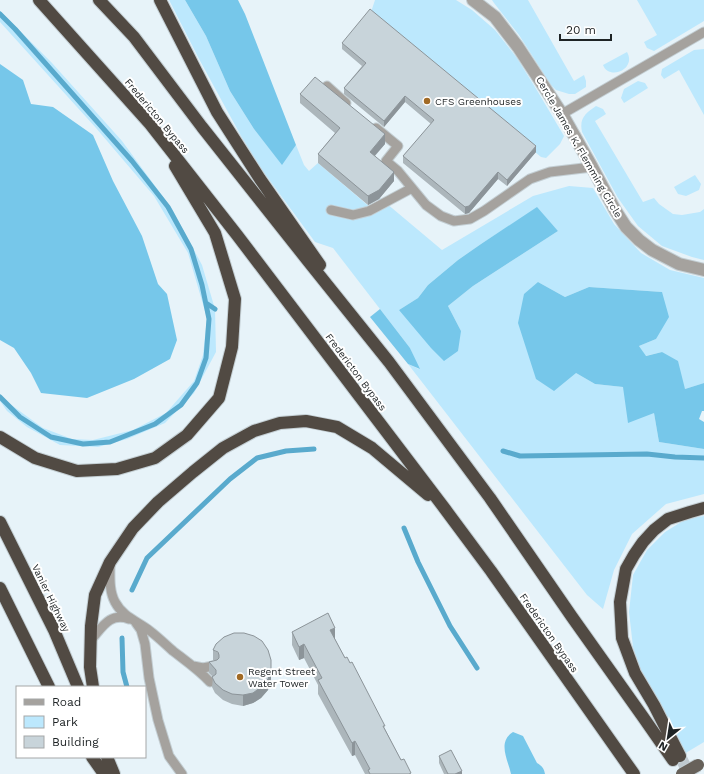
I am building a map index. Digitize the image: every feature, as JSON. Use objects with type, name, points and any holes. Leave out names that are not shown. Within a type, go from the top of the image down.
[{"type":"highway","name":"Fredericton Bypass","points":[[39,0],[150,124],[237,234],[491,571],[634,774]]},
{"type":"highway","points":[[99,0],[134,37],[202,127],[389,362]]},
{"type":"highway","points":[[160,0],[217,112],[260,179],[389,362],[490,498],[643,717],[676,758],[654,705],[635,673],[622,638],[620,602],[626,569],[643,542],[654,530],[668,519],[704,508]]},
{"type":"highway","points":[[0,437],[35,458],[77,471],[117,469],[155,458],[187,435],[219,398],[232,347],[235,299],[215,233],[150,124]]},
{"type":"highway","points":[[94,686],[90,666],[90,641],[95,595],[110,562],[133,528],[158,502],[224,448],[254,431],[280,423],[306,421],[337,427],[372,448],[445,509]]},
{"type":"highway","name":"Vanier Highway","points":[[0,522],[54,630],[78,686]]},
{"type":"highway","points":[[0,588],[49,686]]},
{"type":"highway","points":[[93,758],[104,774]]},
{"type":"highway","points":[[107,758],[114,774]]},
{"type":"main road","points":[[682,774],[698,765]]},
{"type":"street","name":"Cercle James K. Flemming Circle","points":[[473,0],[495,17],[518,47],[562,114],[626,227],[639,240],[666,258],[679,264],[704,270]]},
{"type":"lane","points":[[562,114],[704,32]]},
{"type":"lane","points":[[327,86],[350,107]]},
{"type":"lane","points":[[368,122],[398,146],[386,161],[398,170],[426,205],[441,216],[454,221],[470,219],[530,179],[550,172],[592,167]]},
{"type":"lane","points":[[331,210],[353,215],[369,211],[412,188]]},
{"type":"lane","points":[[110,562],[110,586],[114,600],[120,609],[133,620],[149,630],[210,682]]},
{"type":"lane","points":[[90,641],[106,622],[115,617],[122,616],[133,620],[141,630],[145,644],[149,678],[158,720],[169,756],[182,774]]},
{"type":"lane","points":[[193,666],[203,668],[213,666]]},
{"type":"green space","points":[[169,0],[185,0],[206,36],[230,91],[254,129],[282,164],[296,145],[304,165],[309,171],[318,163],[371,208],[380,198],[442,250],[533,196],[569,186],[593,188],[614,224],[641,253],[670,270],[704,278],[704,383],[685,389],[662,352],[645,356],[639,346],[656,339],[662,292],[589,287],[565,297],[538,282],[576,373],[595,384],[623,387],[654,413],[659,442],[704,449],[704,494],[666,504],[632,534],[614,570],[603,609],[587,595],[408,364],[419,369],[410,348],[333,248],[315,242],[262,170],[241,136]],"holes":[[[537,208],[558,231],[473,286],[448,306],[461,331],[399,310],[418,298],[428,285],[458,260]]]},
{"type":"green space","points":[[375,0],[456,0],[472,10],[495,30],[517,58],[564,136],[560,144],[546,158],[541,157],[370,15]]},
{"type":"green space","points":[[492,0],[528,0],[574,81],[584,75],[586,87],[575,94],[569,94],[556,90],[551,85],[519,35]]},
{"type":"green space","points":[[637,0],[704,0],[704,21],[654,51],[647,48],[644,42],[657,35]]},
{"type":"green space","points":[[0,11],[52,63],[122,141],[172,209],[202,265],[215,309],[216,352],[194,393],[165,423],[127,439],[98,447],[60,445],[27,427],[7,411],[0,401],[0,395],[43,428],[72,439],[93,440],[133,430],[166,413],[194,381],[203,355],[207,318],[188,253],[154,196],[96,128],[0,22]]},
{"type":"green space","points":[[704,49],[704,115],[679,70],[664,79],[661,75],[662,69],[694,50]]},
{"type":"green space","points":[[627,52],[629,58],[625,68],[616,72],[606,70],[603,65]]},
{"type":"green space","points":[[638,81],[645,83],[648,88],[624,103],[621,98],[624,89]]},
{"type":"green space","points":[[596,106],[603,109],[606,114],[595,121],[643,202],[654,198],[659,204],[673,214],[682,215],[700,212],[704,209],[704,260],[662,246],[638,226],[618,198],[582,132],[582,119]]},
{"type":"green space","points":[[695,175],[701,184],[699,190],[686,196],[678,194],[674,187]]},
{"type":"green space","points":[[704,516],[704,742],[684,754],[644,681],[633,647],[629,612],[633,575],[647,550],[665,532],[686,519]]},
{"type":"shaded area","points":[[185,0],[238,0],[245,14],[296,145],[282,165],[254,129],[230,91],[206,36]]},
{"type":"shaded area","points":[[0,64],[23,80],[31,104],[53,107],[93,135],[113,181],[142,236],[158,284],[167,294],[177,340],[170,359],[134,379],[87,398],[41,393],[31,373],[14,348],[0,340]]},
{"type":"shaded area","points":[[537,207],[558,231],[473,286],[448,306],[461,331],[458,351],[444,361],[399,310],[418,298],[428,285],[458,260]]},
{"type":"shaded area","points":[[538,282],[565,297],[589,287],[662,292],[669,317],[656,339],[639,346],[646,356],[662,352],[678,361],[685,389],[704,383],[704,411],[702,411],[699,419],[704,422],[704,449],[659,442],[654,413],[628,423],[623,387],[595,384],[576,373],[554,391],[536,379],[518,323],[524,294]]},
{"type":"shaded area","points":[[380,309],[410,348],[420,369],[408,364],[370,317]]},
{"type":"shaded area","points":[[513,732],[523,736],[537,763],[542,767],[545,774],[511,774],[506,757],[505,746],[508,736]]},
{"type":"building","points":[[370,9],[536,146],[507,180],[498,172],[469,206],[465,207],[403,156],[434,120],[405,96],[384,121],[344,88],[366,63],[342,43]]},
{"type":"building","points":[[315,77],[385,134],[370,152],[394,172],[379,190],[368,196],[318,154],[340,128],[300,94]]},
{"type":"building","points":[[328,613],[335,628],[330,630],[345,658],[347,657],[350,663],[352,662],[401,760],[404,759],[411,773],[370,774],[368,770],[370,769],[355,741],[352,743],[318,680],[322,678],[304,644],[299,647],[292,632]]},
{"type":"building","name":"Regent Street Water Tower","points":[[234,633],[244,633],[254,636],[262,641],[268,650],[271,660],[271,670],[268,679],[253,693],[243,695],[232,694],[223,690],[215,683],[212,677],[216,674],[216,670],[209,662],[219,658],[218,652],[213,650],[216,644],[224,637]]},
{"type":"building","points":[[451,750],[462,771],[455,774],[448,774],[439,756]]},
{"type":"waterway","points":[[0,14],[132,161],[168,207],[191,249],[202,285],[209,319],[206,358],[197,383],[181,405],[155,424],[110,442],[83,444],[51,437],[20,417],[0,397]]},
{"type":"waterway","points":[[206,303],[215,309]]},
{"type":"waterway","points":[[132,590],[147,558],[230,479],[257,458],[286,451],[314,449]]},
{"type":"waterway","points":[[503,451],[520,456],[647,454],[704,458]]},
{"type":"waterway","points":[[404,528],[418,562],[450,626],[477,668]]},
{"type":"waterway","points":[[122,638],[123,672],[127,686]]},
{"type":"tunnel","points":[[680,756],[689,774]]},
{"type":"place","name":"CFS Greenhouses","points":[[427,101]]},
{"type":"place","name":"Regent Street Water Tower","points":[[240,677]]}]
